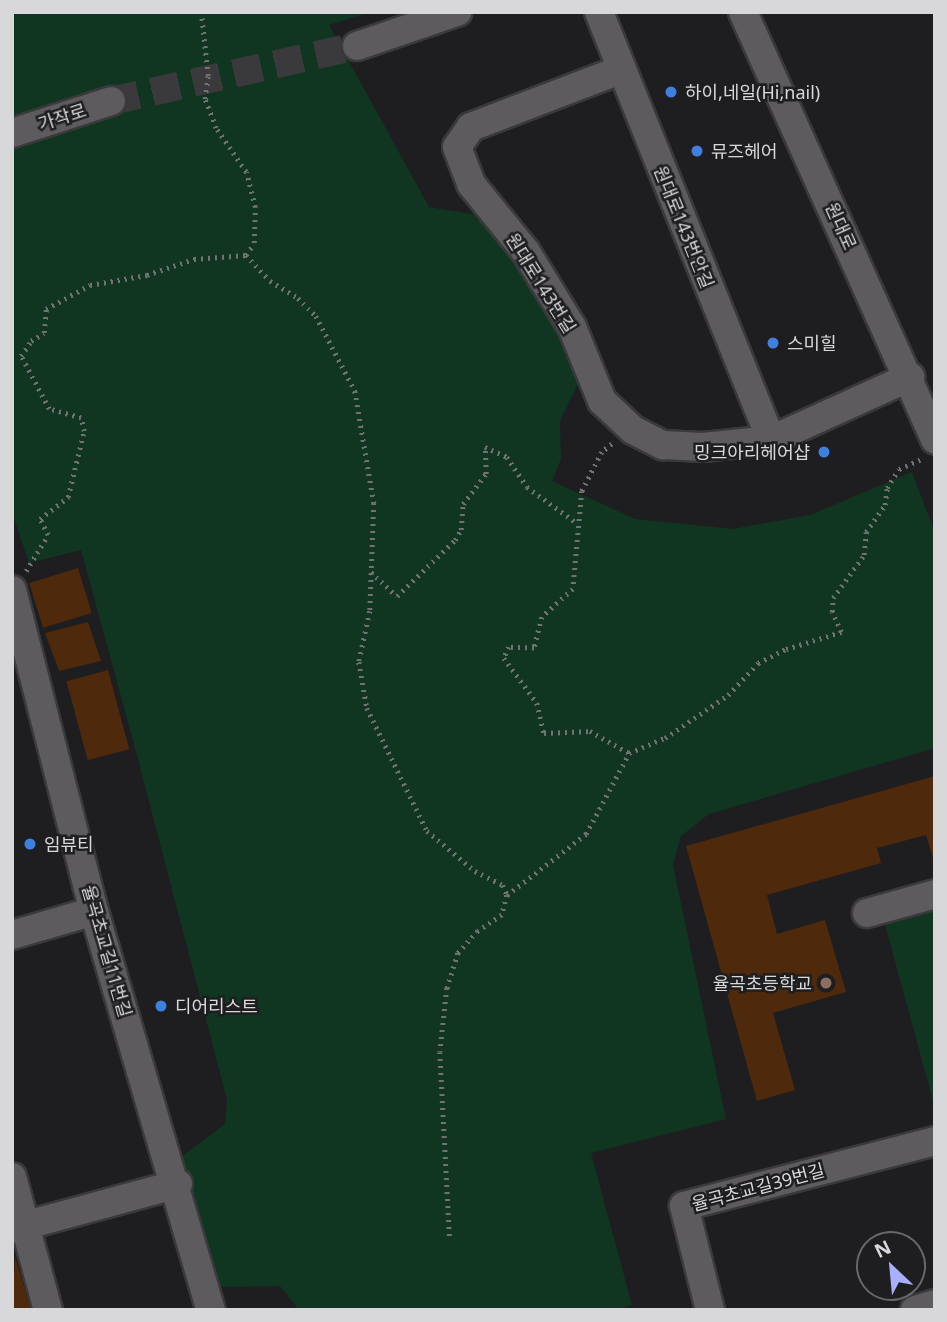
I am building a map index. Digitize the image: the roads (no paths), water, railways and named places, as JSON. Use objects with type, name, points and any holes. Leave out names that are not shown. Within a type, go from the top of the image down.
[{"type":"street","points":[[357,46],[457,12]]},
{"type":"street","name":"원대로143번안길","points":[[598,12],[771,440]]},
{"type":"street","name":"원대로","points":[[743,12],[935,440]]},
{"type":"street","name":"원대로143번길","points":[[620,70],[471,127],[457,147],[471,184],[526,252],[572,327],[601,401],[633,430],[663,445],[703,447],[771,440],[909,377]]},
{"type":"street","name":"가작로","points":[[12,133],[111,101]]},
{"type":"street","name":"율곡초교길11번길","points":[[16,582],[94,911],[178,1184],[211,1310]]},
{"type":"street","points":[[867,914],[935,894]]},
{"type":"street","points":[[12,935],[94,911]]},
{"type":"street","name":"율곡초교길39번길","points":[[710,1310],[684,1206],[935,1141]]},
{"type":"street","points":[[12,1177],[19,1227],[48,1310]]},
{"type":"street","points":[[19,1227],[178,1184]]},
{"type":"street","points":[[915,1310],[935,1304]]},
{"type":"tunnel","points":[[111,101],[357,46]]},
{"type":"place","name":"하이,네일(Hi,nail)","points":[[671,92]]},
{"type":"place","name":"뮤즈헤어","points":[[697,151]]},
{"type":"place","name":"스미힐","points":[[773,343]]},
{"type":"place","name":"밍크아리헤어샵","points":[[824,452]]},
{"type":"place","name":"임뷰티","points":[[30,844]]},
{"type":"place","name":"율곡초등학교","points":[[826,983]]},
{"type":"place","name":"디어리스트","points":[[161,1006]]}]
